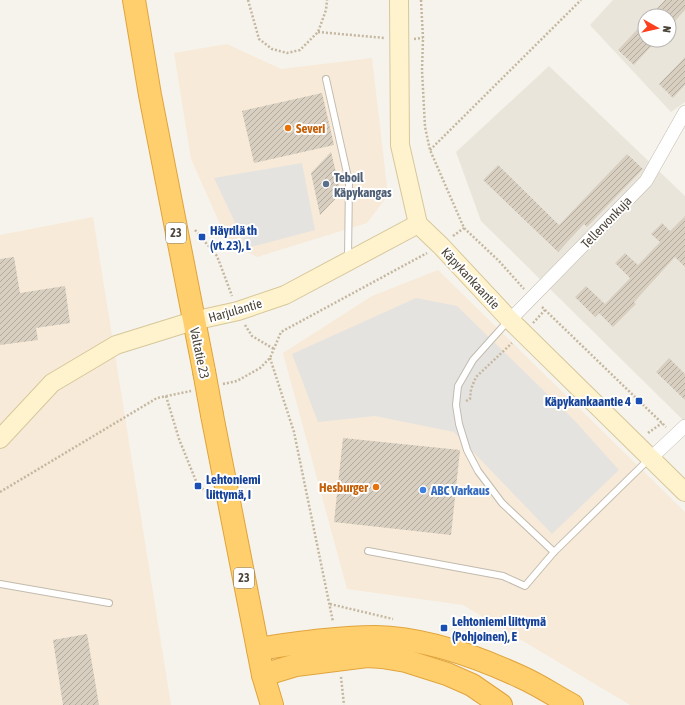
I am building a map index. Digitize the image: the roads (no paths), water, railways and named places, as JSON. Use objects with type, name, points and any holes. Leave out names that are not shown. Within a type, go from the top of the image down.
[{"type":"highway","name":"Valtatie 23","points":[[134,0],[150,95],[193,321],[210,378],[212,415],[263,675],[272,705]]},
{"type":"highway","points":[[258,649],[294,643],[351,638],[378,637],[413,641],[442,647],[522,677],[572,705]]},
{"type":"highway","points":[[263,675],[296,665],[367,656],[382,657],[413,663],[447,674],[472,685],[501,705]]},
{"type":"street","points":[[399,0],[398,40],[400,145],[418,224]]},
{"type":"street","name":"Tellervonkuja","points":[[510,320],[646,181],[685,112]]},
{"type":"street","name":"Harjulantie","points":[[0,439],[52,383],[116,345],[193,321],[238,311],[284,295],[418,224]]},
{"type":"street","name":"Käpykankaantie","points":[[418,224],[441,246],[510,320],[685,492]]},
{"type":"street","points":[[651,458],[685,426]]},
{"type":"lane","points":[[326,79],[349,182],[348,261]]},
{"type":"lane","points":[[510,320],[473,360],[458,386],[456,405],[459,424],[467,450],[478,471],[502,503],[554,552]]},
{"type":"lane","points":[[368,550],[503,576],[525,586],[554,552],[651,458]]},
{"type":"lane","points":[[0,584],[109,603]]},
{"type":"place","name":"Severi","points":[[288,128]]},
{"type":"place","name":"Teboil Käpykangas","points":[[326,184]]},
{"type":"place","name":"Häyrilä th (vt. 23), L","points":[[202,237]]},
{"type":"place","name":"Käpykankaantie 4","points":[[639,401]]},
{"type":"place","name":"Lehtoniemi liittymä, I","points":[[198,486]]},
{"type":"place","name":"Hesburger","points":[[376,487]]},
{"type":"place","name":"ABC Varkaus","points":[[423,490]]},
{"type":"place","name":"Lehtoniemi liittymä (Pohjoinen), E","points":[[444,628]]}]
